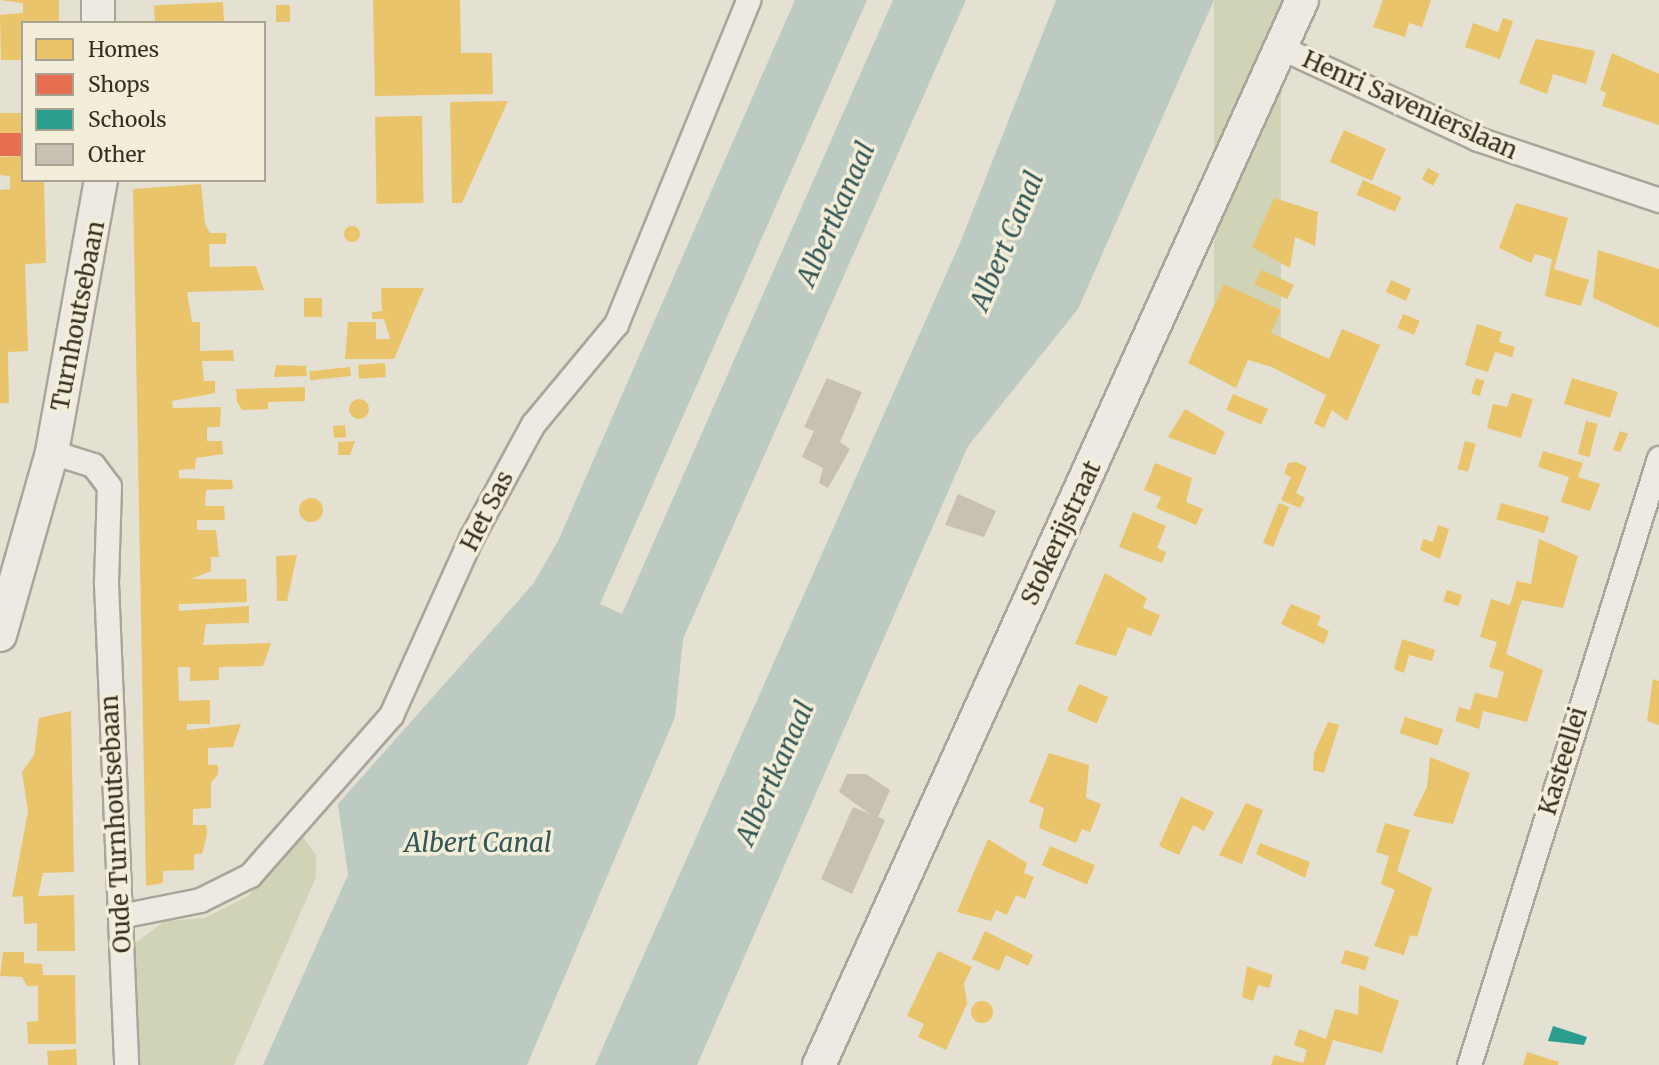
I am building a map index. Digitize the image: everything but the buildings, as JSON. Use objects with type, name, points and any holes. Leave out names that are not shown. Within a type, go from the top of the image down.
[{"type":"street","points":[[98,0],[98,21]]},
{"type":"street","name":"Het Sas","points":[[120,916],[200,900],[250,875],[391,715],[471,538],[533,424],[616,324],[748,0]]},
{"type":"street","name":"Stokerijstraat","points":[[819,1065],[1302,0]]},
{"type":"street","name":"Henri Savenierslaan","points":[[1282,48],[1478,139],[1659,200]]},
{"type":"street","name":"Turnhoutsebaan","points":[[0,635],[52,452],[101,182]]},
{"type":"street","name":"Oude Turnhoutsebaan","points":[[52,452],[93,465],[107,478],[106,583],[126,1065]]},
{"type":"street","name":"Kasteellei","points":[[1469,1065],[1659,458]]},
{"type":"green space","points":[[1214,0],[1281,0],[1281,338],[1214,338]]},
{"type":"green space","points":[[301,835],[316,855],[316,877],[234,1065],[140,1065],[135,943],[165,921],[205,918],[248,896]]},
{"type":"water","name":"Albert Canal","points":[[795,0],[867,0],[600,604],[622,614],[893,0],[966,0],[683,639],[675,717],[527,1065],[263,1065],[348,875],[338,804],[533,584],[558,541]]},
{"type":"water","name":"Albert Canal","points":[[1056,0],[1214,0],[1078,309],[968,446],[697,1065],[595,1065],[960,243]]},
{"type":"water label","name":"Albertkanaal","points":[[836,214]]},
{"type":"water label","name":"Albertkanaal","points":[[775,773]]}]
